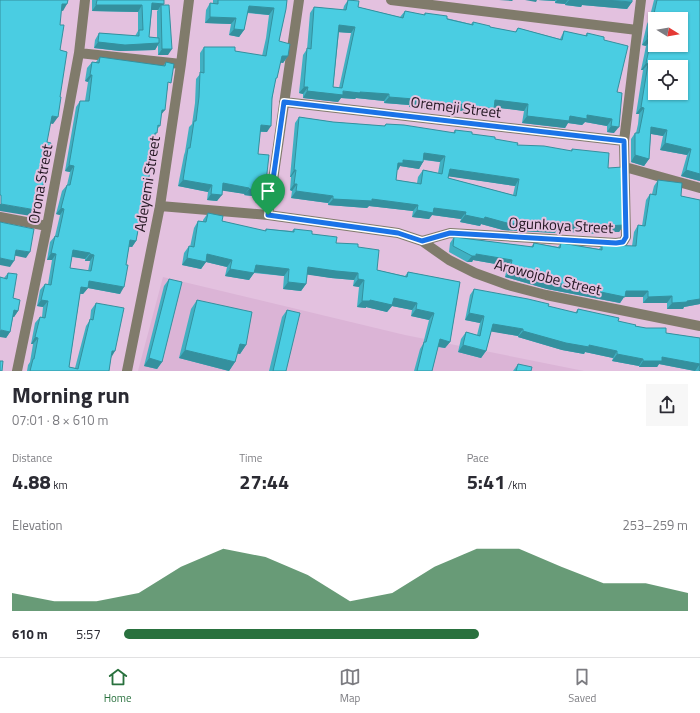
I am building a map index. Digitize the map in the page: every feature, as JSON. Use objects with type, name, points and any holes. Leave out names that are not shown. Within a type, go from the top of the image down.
[{"type":"street","name":"Adeyemi Street","points":[[127,371],[160,206],[189,0]]},
{"type":"street","points":[[268,215],[299,0]]},
{"type":"street","points":[[391,0],[637,30]]},
{"type":"street","name":"Ogunkoya Street","points":[[422,241],[450,233],[616,243],[623,242],[626,237],[624,141],[641,0]]},
{"type":"street","name":"Orona Street","points":[[17,371],[47,226],[79,53],[85,1]]},
{"type":"street","points":[[79,53],[181,64]]},
{"type":"street","name":"Oremeji Street","points":[[284,102],[624,141]]},
{"type":"street","points":[[625,167],[700,188]]},
{"type":"street","name":"Arowojobe Street","points":[[160,206],[268,215],[398,233],[422,241],[449,260],[508,285],[546,295],[700,326]]},
{"type":"street","points":[[0,216],[47,226]]},
{"type":"shaded area","points":[[163,277],[405,335],[584,371],[138,371]]},
{"type":"building","points":[[0,0],[68,0],[67,4],[62,4],[60,25],[64,25],[60,50],[67,52],[58,117],[52,116],[47,142],[51,143],[51,149],[36,210],[1,204]]},
{"type":"building","points":[[97,0],[164,0],[164,4],[152,3],[149,37],[159,38],[159,43],[125,45],[98,42],[99,33],[139,36],[139,30],[143,30],[142,5],[96,5]]},
{"type":"building","points":[[218,0],[287,0],[279,41],[290,44],[288,56],[282,56],[276,78],[272,98],[271,126],[261,125],[258,154],[269,155],[265,191],[223,183],[222,195],[211,194],[212,185],[183,180],[188,148],[190,148],[194,121],[196,121],[200,72],[204,73],[204,47],[235,47],[235,51],[266,56],[274,8],[249,6],[244,30],[234,29],[236,18],[210,17],[210,3],[218,4]]},
{"type":"building","points":[[348,0],[359,1],[358,7],[403,18],[405,11],[425,15],[425,13],[447,16],[447,19],[473,25],[473,22],[516,32],[518,28],[562,40],[564,31],[587,36],[587,33],[604,37],[604,40],[628,46],[617,92],[622,93],[619,127],[611,126],[612,119],[587,115],[587,119],[570,116],[569,121],[527,116],[528,104],[495,100],[494,109],[452,103],[414,101],[414,99],[389,97],[389,94],[343,91],[343,95],[307,91],[308,87],[304,87],[307,48],[311,49],[314,7],[346,10]],"holes":[[[339,25],[355,27],[342,88],[333,87]]]},
{"type":"building","points":[[604,0],[632,0],[632,2]]},
{"type":"building","points":[[657,0],[700,0],[700,174],[686,170],[691,149],[665,143],[667,130],[651,127],[649,159],[635,155],[635,133],[639,133],[644,108],[641,107],[648,64],[646,63],[648,52],[688,52],[688,12],[654,12]]},
{"type":"building","points":[[161,5],[169,5],[172,49],[162,49]]},
{"type":"building","points":[[100,57],[165,66],[166,62],[174,64],[171,83],[168,82],[165,110],[162,110],[160,126],[158,125],[157,133],[155,133],[146,198],[144,198],[136,241],[130,240],[124,287],[89,281],[88,288],[81,287],[69,367],[78,369],[90,319],[93,320],[96,303],[124,308],[115,351],[112,351],[109,371],[30,371],[38,338],[35,337],[40,317],[45,318],[48,301],[41,300],[45,284],[51,285],[56,254],[51,253],[55,236],[58,237],[64,209],[61,208],[67,185],[70,185],[74,166],[69,165],[80,101],[89,101],[92,62],[99,63]],"holes":[[[73,250],[94,255],[91,271],[70,268]]]},
{"type":"building","points":[[299,117],[333,122],[385,126],[386,124],[404,125],[455,133],[455,130],[495,137],[495,139],[518,143],[517,145],[544,146],[572,151],[572,149],[609,153],[608,168],[623,167],[624,225],[606,227],[507,223],[485,217],[484,219],[465,215],[466,212],[434,208],[433,213],[417,210],[418,205],[372,199],[372,201],[333,199],[333,196],[296,191],[297,184],[294,184],[296,170],[294,170]],"holes":[[[424,153],[445,156],[442,174],[423,170],[421,184],[396,180],[398,163],[403,163],[403,160],[423,162]],[[450,169],[519,179],[516,196],[448,178]]]},
{"type":"building","points":[[658,180],[682,183],[681,196],[700,200],[700,299],[672,303],[672,296],[648,297],[648,291],[626,291],[625,297],[552,282],[510,271],[512,260],[476,254],[476,256],[472,256],[453,246],[454,237],[533,247],[534,243],[560,248],[561,243],[602,250],[602,245],[636,246],[638,225],[645,226],[650,194],[656,195]]},
{"type":"building","points":[[208,213],[223,216],[222,221],[266,231],[266,229],[294,232],[294,229],[312,231],[312,234],[337,237],[336,243],[358,244],[358,247],[379,250],[377,270],[407,277],[408,272],[460,282],[450,342],[440,339],[432,371],[417,371],[424,342],[426,342],[434,313],[416,309],[417,303],[394,298],[392,305],[370,300],[362,301],[364,280],[358,279],[358,273],[308,267],[306,284],[288,282],[289,269],[256,265],[254,273],[230,269],[232,260],[207,254],[206,262],[187,258],[189,246],[194,247],[198,221],[206,222]]},
{"type":"building","points":[[0,222],[34,229],[30,252],[16,250],[14,261],[0,258]]},
{"type":"building","points":[[8,273],[17,274],[13,298],[20,300],[18,311],[14,310],[10,332],[1,330],[0,333],[0,277],[7,279]]},
{"type":"building","points":[[169,279],[182,282],[162,362],[149,358]]},
{"type":"building","points":[[474,289],[528,299],[549,304],[548,306],[577,313],[578,309],[619,318],[618,321],[636,325],[635,326],[646,328],[666,328],[666,333],[700,338],[700,364],[662,357],[662,361],[643,361],[643,359],[617,354],[617,351],[589,345],[589,347],[566,343],[523,331],[523,329],[493,324],[486,351],[463,345],[466,332],[480,336],[484,316],[469,313]]},
{"type":"building","points":[[197,300],[252,312],[246,345],[240,344],[235,362],[185,350]]},
{"type":"building","points":[[287,310],[300,313],[286,371],[273,371]]},
{"type":"building","points":[[0,361],[3,361],[2,371],[0,371]]},
{"type":"building","points":[[518,364],[532,367],[531,371],[516,371]]},
{"type":"route","points":[[284,102],[624,141],[626,237],[623,242],[616,243],[499,237],[450,233],[422,241],[398,233],[268,215],[284,102]]}]
